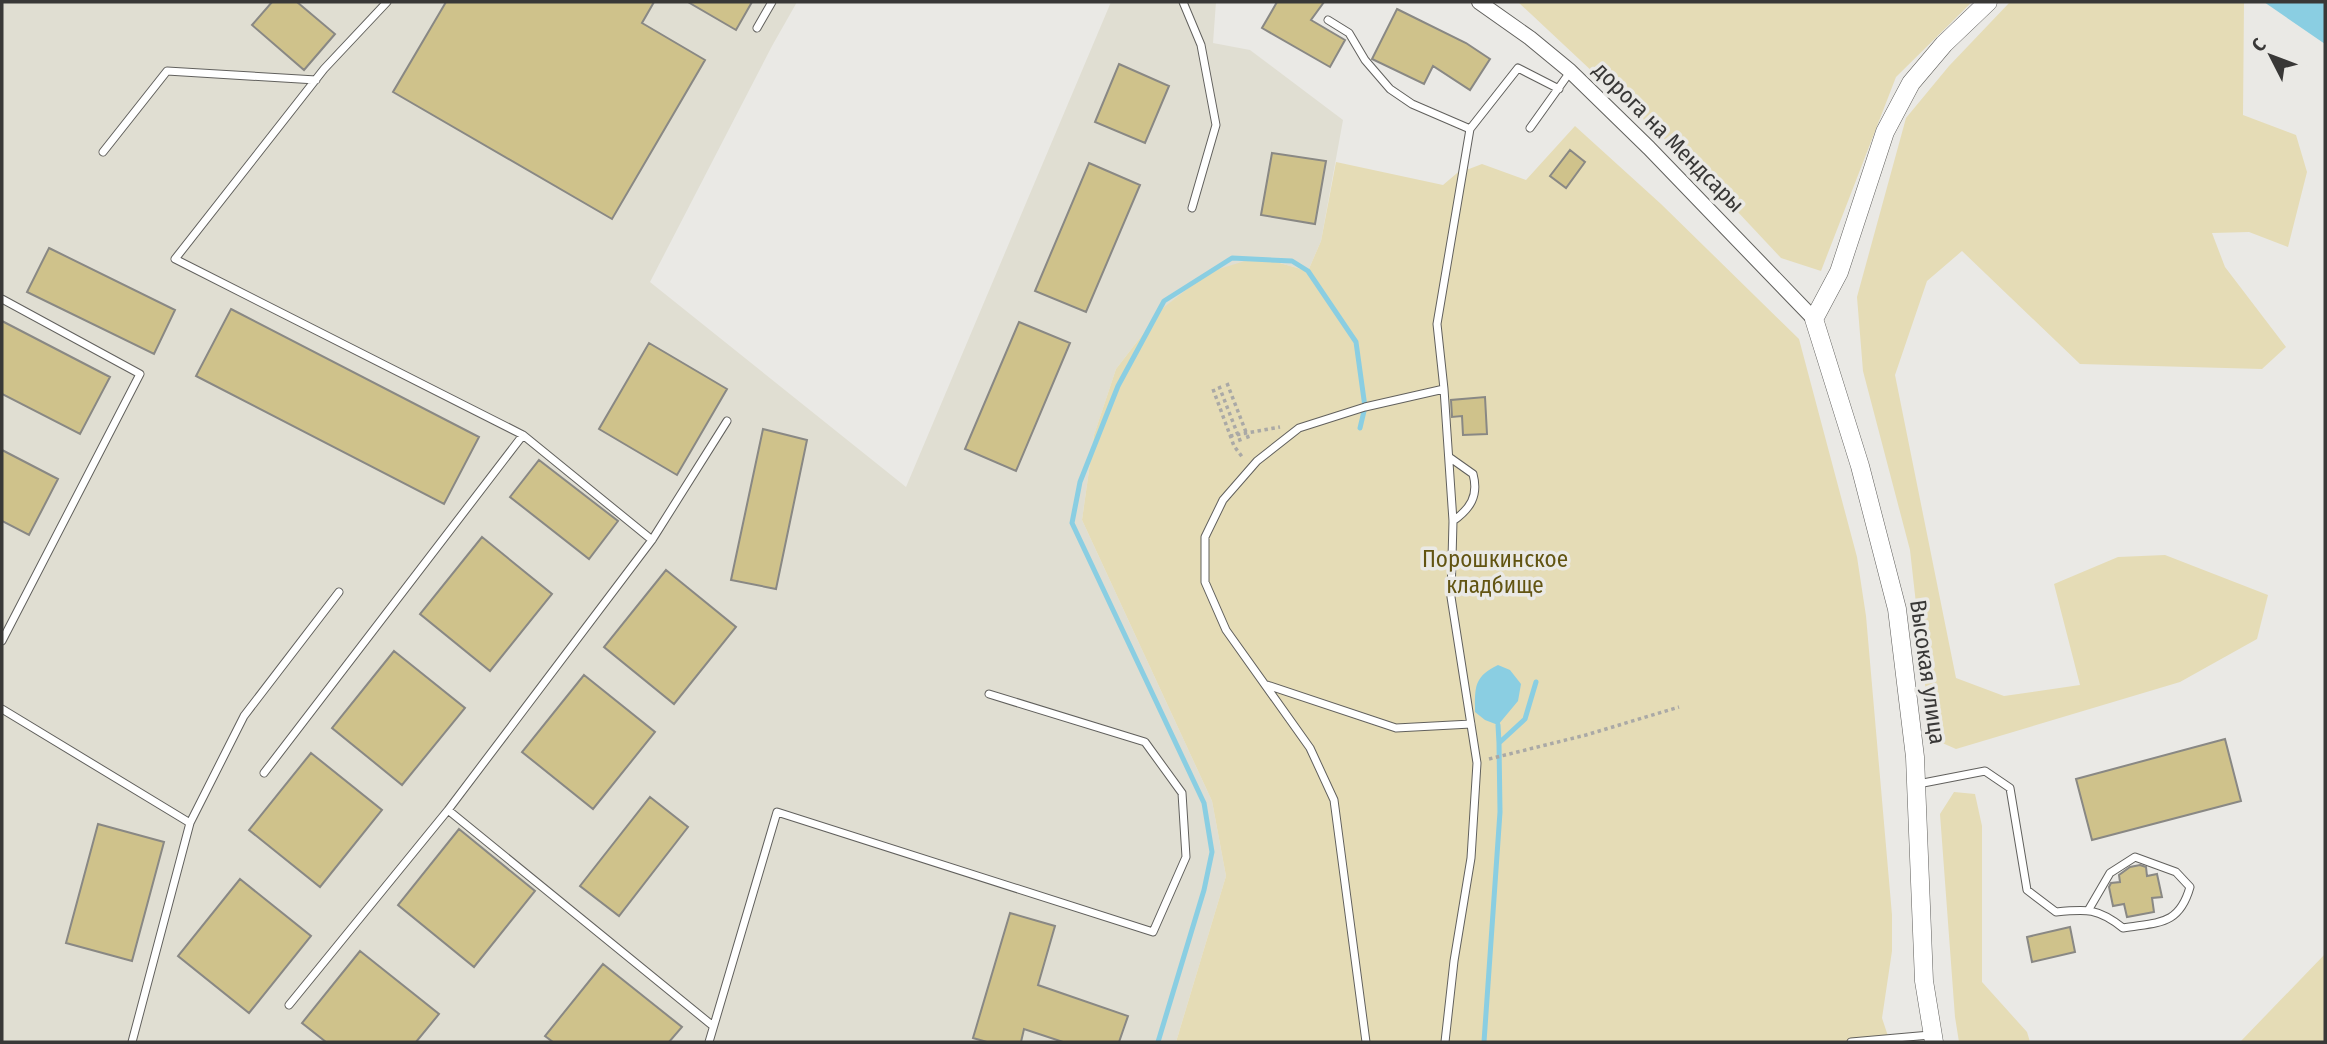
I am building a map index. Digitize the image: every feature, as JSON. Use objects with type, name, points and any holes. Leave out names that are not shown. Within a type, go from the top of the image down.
[{"type":"street","name":"дорога на Мендсары","points":[[1479,2],[1530,38],[1570,71],[1649,148],[1814,320]]},
{"type":"street","points":[[1814,320],[1839,272],[1885,132],[1911,83],[1944,44],[1988,2]]},
{"type":"street","name":"Высокая улица","points":[[1814,320],[1860,466],[1897,609],[1915,757],[1924,981],[1934,1039]]},
{"type":"lane","points":[[387,2],[316,80],[175,259],[523,435],[652,540]]},
{"type":"lane","points":[[757,28],[772,2]]},
{"type":"lane","points":[[1183,2],[1201,45],[1216,125],[1192,208]]},
{"type":"lane","points":[[1328,20],[1349,33],[1365,60],[1390,89],[1412,104],[1470,129]]},
{"type":"lane","points":[[1446,1042],[1454,961],[1471,858],[1477,763],[1451,597],[1453,521],[1437,324],[1470,129],[1518,68],[1559,89]]},
{"type":"lane","points":[[103,152],[167,71],[316,80]]},
{"type":"lane","points":[[1530,128],[1570,71]]},
{"type":"lane","points":[[2,299],[141,374],[2,641]]},
{"type":"lane","points":[[1366,1042],[1334,800],[1310,748],[1226,630],[1205,582],[1205,537],[1223,500],[1257,461],[1299,428],[1365,407],[1444,389]]},
{"type":"lane","points":[[289,1005],[448,810],[652,540],[727,421]]},
{"type":"lane","points":[[264,773],[523,435]]},
{"type":"lane","points":[[1449,457],[1473,474],[1475,482],[1474,495],[1468,510],[1453,521]]},
{"type":"lane","points":[[132,1042],[190,823],[244,716],[339,592]]},
{"type":"lane","points":[[1267,685],[1396,728],[1471,724]]},
{"type":"lane","points":[[709,1042],[777,812],[1153,932],[1186,857],[1182,793],[1145,742],[989,694]]},
{"type":"lane","points":[[2,709],[190,823]]},
{"type":"lane","points":[[1917,784],[1985,771],[2010,788],[2026,890],[2056,912],[2089,909],[2107,916],[2123,928],[2165,921],[2184,906],[2190,887],[2176,872],[2135,857],[2110,873],[2089,909]]},
{"type":"lane","points":[[448,810],[713,1026]]},
{"type":"lane","points":[[1851,1042],[1934,1039]]},
{"type":"path","points":[[1227,383],[1249,440]]},
{"type":"path","points":[[1219,386],[1241,443]]},
{"type":"path","points":[[1213,389],[1234,446]]},
{"type":"path","points":[[1230,436],[1276,427],[1299,428]]},
{"type":"path","points":[[1477,763],[1586,735],[1679,707]]},
{"type":"shaded area","points":[[2,2],[797,2],[650,282],[906,487],[1111,2],[1216,2],[1213,43],[1250,50],[1343,120],[1321,241],[1308,271],[1258,257],[1163,308],[1116,369],[1094,435],[1082,520],[1212,801],[1226,876],[1176,1042],[2,1042]]},
{"type":"green space","points":[[1518,2],[1972,2],[1896,77],[1821,271],[1781,258],[1706,178]]},
{"type":"green space","points":[[2010,2],[2244,2],[2243,115],[2296,135],[2307,172],[2288,247],[2249,232],[2212,233],[2225,267],[2286,347],[2262,369],[2080,364],[1962,251],[1927,281],[1895,375],[1956,678],[2004,696],[2080,685],[2054,584],[2118,557],[2165,555],[2268,595],[2257,639],[2180,682],[1956,749],[1931,738],[1910,550],[1863,371],[1857,297],[1906,118],[1949,66]]},
{"type":"green space","name":"Порошкинское кладбище","points":[[1575,126],[1661,204],[1799,339],[1857,557],[1866,616],[1892,915],[1892,951],[1882,1018],[1890,1042],[1176,1042],[1226,876],[1212,801],[1082,520],[1094,435],[1116,369],[1163,308],[1209,272],[1258,257],[1308,271],[1321,241],[1336,162],[1443,185],[1463,168],[1469,169],[1482,164],[1526,180]]},
{"type":"green space","points":[[1954,792],[1975,794],[1982,826],[1982,982],[2027,1032],[2030,1042],[1959,1042],[1940,814]]},
{"type":"green space","points":[[2325,954],[2325,1042],[2240,1042]]},
{"type":"water","points":[[2264,2],[2325,2],[2325,44]]},
{"type":"water","points":[[1498,665],[1510,670],[1521,684],[1518,701],[1498,725],[1475,712],[1475,695],[1480,678]]},
{"type":"building","points":[[272,2],[297,2],[335,34],[304,70],[252,25]]},
{"type":"building","points":[[446,2],[654,2],[642,23],[705,60],[612,219],[393,92]]},
{"type":"building","points":[[688,2],[752,2],[736,30]]},
{"type":"building","points":[[1277,2],[1324,2],[1311,20],[1345,40],[1330,67],[1262,28]]},
{"type":"building","points":[[1397,9],[1466,43],[1490,59],[1470,90],[1433,66],[1424,84],[1372,59]]},
{"type":"building","points":[[1119,64],[1169,86],[1145,143],[1095,122]]},
{"type":"building","points":[[1570,150],[1585,162],[1566,188],[1550,176]]},
{"type":"building","points":[[1272,153],[1326,161],[1315,224],[1261,215]]},
{"type":"building","points":[[1089,163],[1140,185],[1086,312],[1035,291]]},
{"type":"building","points":[[49,248],[175,310],[154,354],[27,292]]},
{"type":"building","points":[[231,309],[479,437],[444,504],[196,376]]},
{"type":"building","points":[[2,321],[110,377],[80,434],[2,394]]},
{"type":"building","points":[[1019,322],[1070,343],[1016,471],[965,449]]},
{"type":"building","points":[[649,343],[727,389],[677,475],[599,429]]},
{"type":"building","points":[[1485,397],[1487,434],[1463,435],[1462,416],[1452,417],[1451,400]]},
{"type":"building","points":[[763,429],[807,440],[776,589],[731,580]]},
{"type":"building","points":[[2,450],[58,479],[29,535],[2,521]]},
{"type":"building","points":[[539,460],[618,521],[589,559],[510,497]]},
{"type":"building","points":[[482,537],[552,594],[490,671],[420,614]]},
{"type":"building","points":[[666,570],[736,627],[674,704],[604,647]]},
{"type":"building","points":[[394,651],[465,708],[402,785],[332,728]]},
{"type":"building","points":[[584,675],[655,732],[593,809],[522,752]]},
{"type":"building","points":[[2225,739],[2241,801],[2092,840],[2076,779]]},
{"type":"building","points":[[311,753],[382,810],[320,887],[249,830]]},
{"type":"building","points":[[650,797],[688,827],[619,916],[580,886]]},
{"type":"building","points":[[98,824],[164,842],[132,961],[66,943]]},
{"type":"building","points":[[459,829],[535,891],[474,967],[398,905]]},
{"type":"building","points":[[2130,867],[2146,867],[2147,876],[2157,874],[2162,897],[2152,898],[2154,912],[2127,917],[2124,904],[2113,906],[2109,887],[2111,883],[2120,882],[2119,875]]},
{"type":"building","points":[[240,879],[311,936],[249,1013],[178,956]]},
{"type":"building","points":[[1010,913],[1055,926],[1038,985],[1128,1016],[1119,1042],[1063,1042],[1024,1029],[1021,1042],[987,1042],[973,1038]]},
{"type":"building","points":[[2070,927],[2075,952],[2032,962],[2027,937]]},
{"type":"building","points":[[360,951],[439,1014],[416,1042],[326,1042],[302,1023]]},
{"type":"building","points":[[603,964],[682,1027],[669,1042],[553,1042],[545,1036]]},
{"type":"waterway","points":[[1158,1042],[1204,890],[1212,852],[1204,803],[1072,523],[1080,482],[1118,386],[1164,301],[1232,258],[1292,261],[1308,271],[1356,342],[1365,407],[1360,428]]},
{"type":"waterway","points":[[1484,1042],[1500,812],[1499,743],[1525,719],[1536,682]]},
{"type":"waterway","points":[[1498,725],[1499,743]]}]
